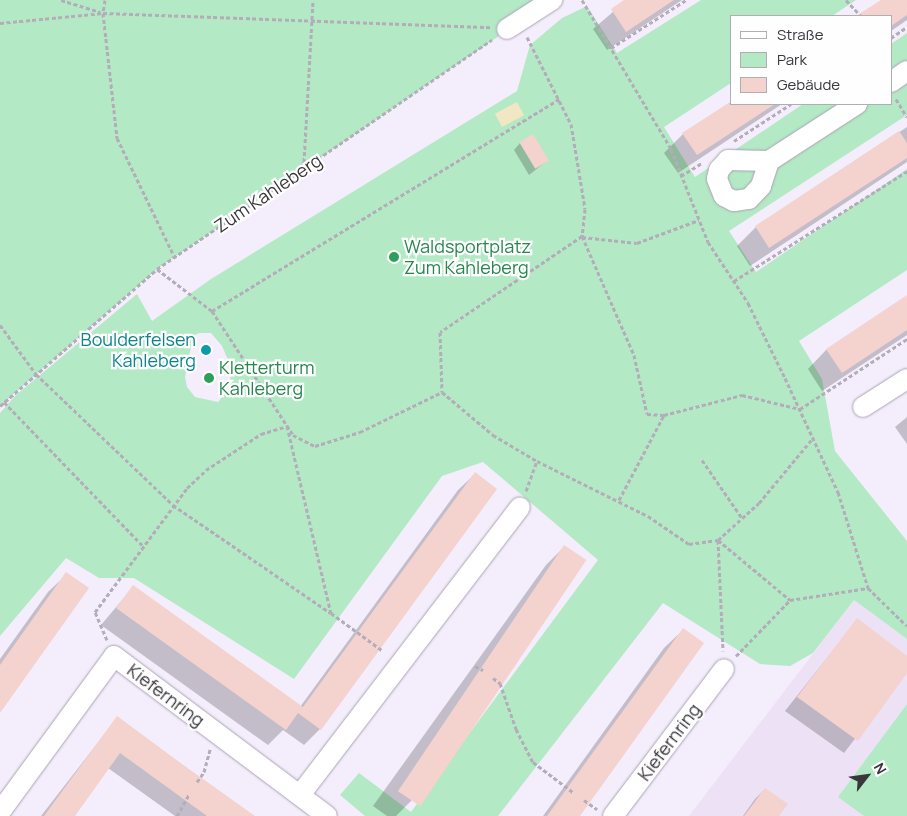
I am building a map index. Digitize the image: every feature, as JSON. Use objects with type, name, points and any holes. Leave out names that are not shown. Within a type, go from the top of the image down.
[{"type":"street","points":[[513,26],[552,0]]},
{"type":"street","points":[[892,81],[907,71]]},
{"type":"street","points":[[769,161],[855,105]]},
{"type":"street","points":[[863,407],[907,379]]},
{"type":"street","points":[[300,795],[520,508]]},
{"type":"street","name":"Kiefernring","points":[[0,812],[114,656],[327,816]]},
{"type":"street","name":"Kiefernring","points":[[614,816],[724,669]]},
{"type":"path","points":[[61,0],[103,13]]},
{"type":"path","points":[[105,0],[103,13],[117,138],[174,256]]},
{"type":"path","points":[[300,172],[304,162],[313,0]]},
{"type":"path","points":[[582,0],[671,150],[708,242],[734,281],[800,409],[838,492],[868,588],[907,626]]},
{"type":"path","points":[[611,48],[686,0]]},
{"type":"path","points":[[846,0],[859,15]]},
{"type":"path","points":[[0,23],[103,13],[513,26],[572,124],[585,209],[582,236],[634,355],[647,414],[664,415],[742,395],[800,409],[907,339]]},
{"type":"path","name":"Zum Kahleberg","points":[[0,406],[174,256],[513,26]]},
{"type":"path","points":[[892,37],[907,27]]},
{"type":"path","points":[[892,93],[907,118]]},
{"type":"path","points":[[212,311],[558,99]]},
{"type":"path","points":[[734,281],[907,170]]},
{"type":"path","points":[[699,220],[637,243],[582,236],[440,332],[442,392],[492,435],[537,461],[619,500],[689,544],[718,540],[759,503],[814,438]]},
{"type":"path","points":[[157,269],[212,311],[293,435],[315,446],[360,432],[442,392]]},
{"type":"path","points":[[0,324],[36,374],[173,505],[331,613],[383,651]]},
{"type":"path","points":[[4,402],[143,546]]},
{"type":"path","points":[[619,500],[664,415]]},
{"type":"path","points":[[114,656],[95,612],[173,505],[187,488],[220,461],[261,434],[287,426]]},
{"type":"path","points":[[287,426],[331,613]]},
{"type":"path","points":[[702,460],[742,518]]},
{"type":"path","points":[[520,508],[537,461]]},
{"type":"path","points":[[718,540],[790,600]]},
{"type":"path","points":[[718,540],[724,669]]},
{"type":"path","points":[[724,669],[790,600],[868,588]]},
{"type":"path","points":[[475,666],[483,670]]},
{"type":"path","points":[[493,678],[500,683],[516,730],[533,762],[574,793]]},
{"type":"path","points":[[197,782],[204,772],[215,732]]},
{"type":"path","points":[[177,816],[189,794]]},
{"type":"shaded area","points":[[854,600],[907,639],[907,704],[839,797],[864,816],[689,816]]},
{"type":"green space","points":[[0,0],[552,0],[157,269],[0,406]]},
{"type":"green space","points":[[701,0],[856,0],[834,15],[730,15],[730,84],[664,127],[695,177],[802,105],[892,105],[892,43],[907,33],[907,115],[729,231],[756,272],[907,169],[907,270],[799,341],[822,379],[835,451],[907,541],[907,639],[854,600],[813,653],[790,666],[760,664],[663,603],[498,816],[365,816],[340,795],[359,773],[411,812],[598,560],[483,462],[442,476],[294,679],[134,578],[99,578],[66,558],[0,636],[0,413],[15,396],[137,294],[152,321],[211,279],[517,91],[530,45],[562,18],[587,6],[617,53]],"holes":[[[199,333],[211,333],[222,346],[229,362],[231,386],[218,402],[195,397],[187,387],[185,377],[193,336]]]},
{"type":"green space","points":[[907,704],[907,816],[864,816],[838,797]]},
{"type":"sand","points":[[517,102],[524,115],[502,127],[495,114]]},
{"type":"building","points":[[624,0],[674,0],[626,32],[611,9]]},
{"type":"building","points":[[881,0],[907,0],[907,15],[892,25],[892,15],[858,15]]},
{"type":"building","points":[[727,104],[773,105],[697,155],[682,133]]},
{"type":"building","points":[[899,131],[907,143],[907,158],[769,248],[755,226]]},
{"type":"building","points":[[533,134],[549,161],[535,169],[519,142]]},
{"type":"building","points":[[907,295],[907,330],[842,373],[826,349]]},
{"type":"building","points":[[475,472],[497,489],[321,730],[298,713],[286,730],[116,608],[133,585],[303,707]]},
{"type":"building","points":[[564,545],[586,560],[420,806],[398,791]]},
{"type":"building","points":[[66,572],[89,588],[0,713],[0,665]]},
{"type":"building","points":[[857,618],[907,656],[907,673],[858,741],[797,697]]},
{"type":"building","points":[[683,628],[704,643],[580,816],[547,816]]},
{"type":"building","points":[[117,716],[255,816],[207,816],[120,753],[75,816],[44,816]]},
{"type":"building","points":[[765,788],[788,804],[779,816],[744,816]]},
{"type":"place","name":"Waldsportplatz Zum Kahleberg","points":[[394,257]]},
{"type":"place","name":"Boulderfelsen Kahleberg","points":[[206,350]]},
{"type":"place","name":"Kletterturm Kahleberg","points":[[209,378]]}]
